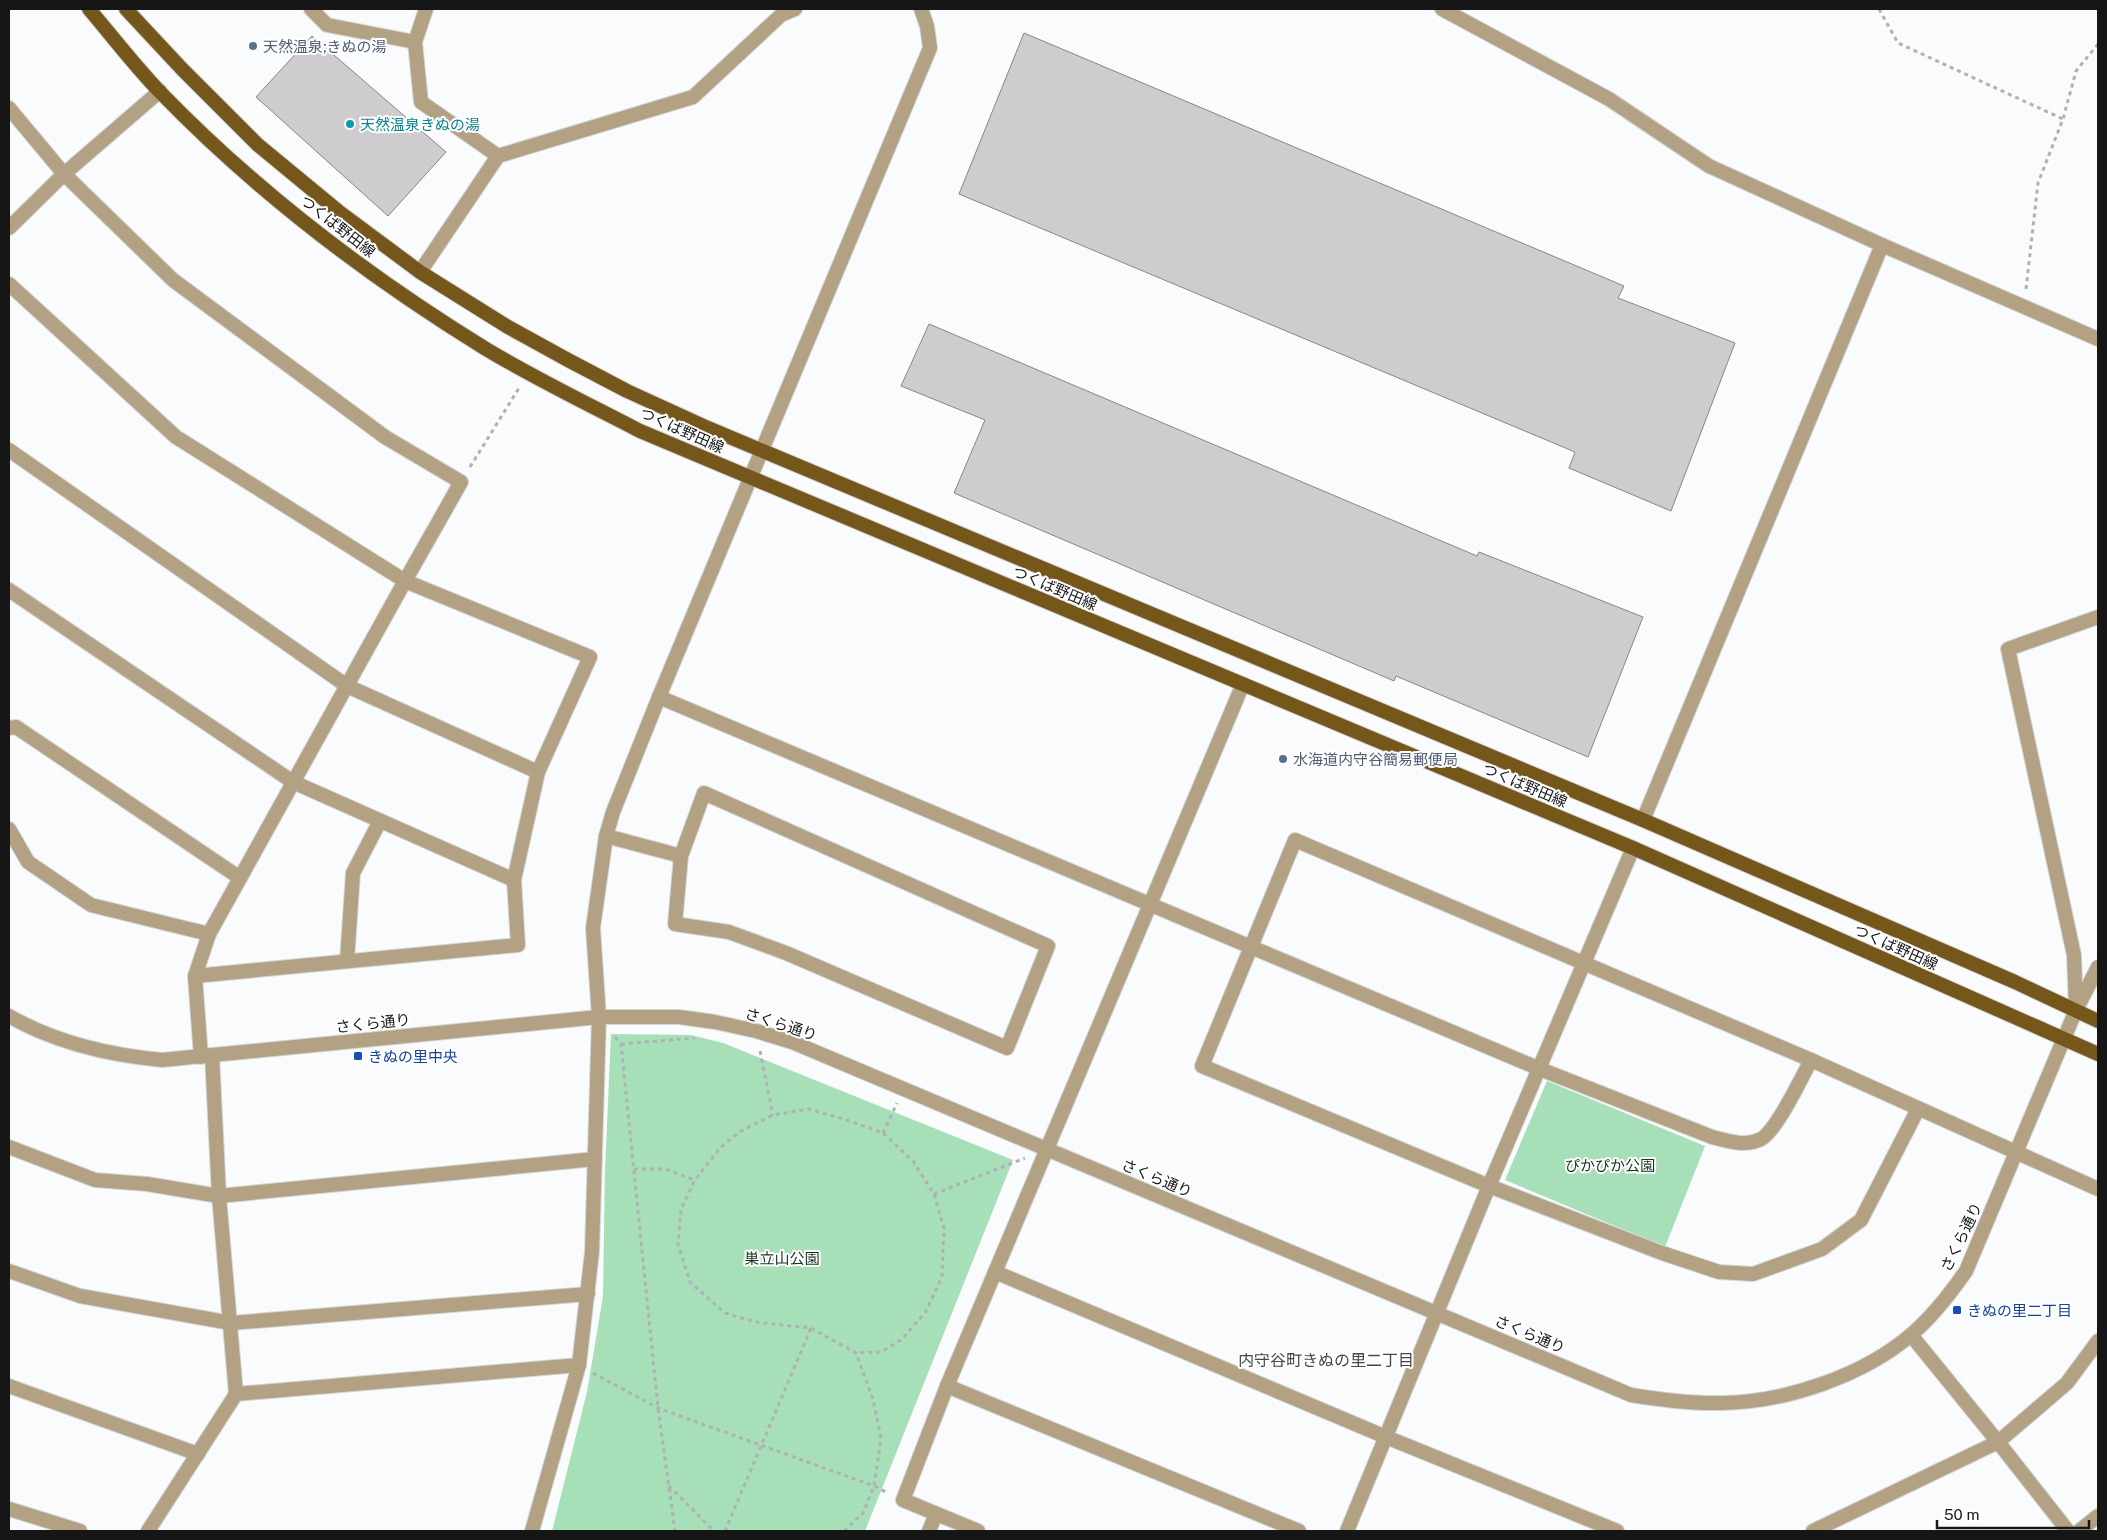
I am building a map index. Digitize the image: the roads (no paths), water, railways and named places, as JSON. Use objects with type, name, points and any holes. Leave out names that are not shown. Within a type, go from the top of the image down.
[{"type":"main road","name":"つくば野田線","points":[[89,9],[160,91],[238,166],[321,235],[406,297],[487,349],[640,430],[1632,848],[2098,1054]]},
{"type":"main road","name":"つくば野田線","points":[[126,9],[182,69],[258,145],[338,211],[420,272],[508,327],[627,391],[762,450],[1643,820],[2098,1021]]},
{"type":"street","points":[[311,9],[327,25],[415,42]]},
{"type":"street","points":[[426,9],[415,42],[422,102],[498,156]]},
{"type":"street","points":[[420,272],[498,156],[694,97],[781,15],[795,9]]},
{"type":"street","points":[[532,1531],[579,1365],[588,1294],[592,1252],[599,1017],[593,928],[606,836],[613,812],[659,697],[930,48],[927,26],[921,9]]},
{"type":"street","points":[[1442,9],[1609,99],[1709,166],[1882,245],[2098,339]]},
{"type":"street","points":[[9,228],[64,174],[160,91]]},
{"type":"street","points":[[9,108],[64,174],[173,280],[385,437],[461,482],[209,934],[195,976],[206,1056],[236,1394],[148,1531]]},
{"type":"street","points":[[1643,820],[1882,245]]},
{"type":"street","points":[[9,284],[176,438],[405,581],[590,657],[538,772],[514,880],[518,945],[195,976]]},
{"type":"street","points":[[9,450],[347,686],[538,772]]},
{"type":"street","points":[[9,590],[293,782],[514,880]]},
{"type":"street","points":[[2076,1010],[2074,955],[2008,649],[2098,617]]},
{"type":"street","points":[[978,1531],[903,1500],[947,1386],[1243,684]]},
{"type":"street","points":[[659,697],[1540,1069],[1712,1137],[1738,1144],[1762,1138],[1782,1114],[1810,1060]]},
{"type":"street","points":[[9,728],[16,727],[240,878]]},
{"type":"street","points":[[704,793],[1048,946],[1007,1048],[786,953],[728,932],[675,924],[681,856],[704,793]]},
{"type":"street","points":[[347,961],[353,872],[380,821]]},
{"type":"street","points":[[9,829],[28,862],[91,906],[209,934]]},
{"type":"street","points":[[606,836],[681,856]]},
{"type":"street","points":[[1918,1109],[1861,1220],[1822,1249],[1753,1274],[1719,1272],[1489,1186],[1202,1066],[1249,947],[1295,840],[1810,1060],[2098,1189]]},
{"type":"street","points":[[1347,1531],[1436,1312],[1632,848]]},
{"type":"street","name":"さくら通り","points":[[9,1016],[77,1045],[102,1052],[162,1060],[599,1017],[679,1017],[715,1022],[756,1031],[792,1042],[1631,1395],[1673,1402],[1723,1404],[1773,1398],[1824,1384],[1869,1363],[1910,1335],[1949,1296],[1966,1271],[2017,1154],[2076,1010],[2098,967]]},
{"type":"street","points":[[9,1147],[95,1180],[147,1184],[219,1196],[595,1159]]},
{"type":"street","points":[[9,1271],[80,1296],[231,1324],[588,1294]]},
{"type":"street","points":[[995,1272],[1386,1437],[1617,1531]]},
{"type":"street","points":[[1910,1335],[2068,1531]]},
{"type":"street","points":[[1813,1531],[1998,1442],[2067,1383],[2098,1341]]},
{"type":"street","points":[[236,1394],[579,1365]]},
{"type":"street","points":[[9,1386],[198,1454]]},
{"type":"street","points":[[947,1386],[1299,1531]]},
{"type":"street","points":[[9,1509],[80,1531]]},
{"type":"street","points":[[929,1531],[936,1514]]},
{"type":"street","points":[[2079,1531],[2098,1516]]},
{"type":"place","name":"天然温泉;きぬの湯","points":[[253,46]]},
{"type":"place","name":"天然温泉きぬの湯","points":[[350,124]]},
{"type":"place","name":"水海道内守谷簡易郵便局","points":[[1283,759]]},
{"type":"place","name":"きぬの里中央","points":[[358,1056]]},
{"type":"place","name":"きぬの里二丁目","points":[[1957,1310]]},
{"type":"district","name":"内守谷町きぬの里二丁目","points":[[1326,1360]]},
{"type":"park label","name":"ぴかぴか公園","points":[[1610,1165]]},
{"type":"park label","name":"巣立山公園","points":[[782,1258]]}]
